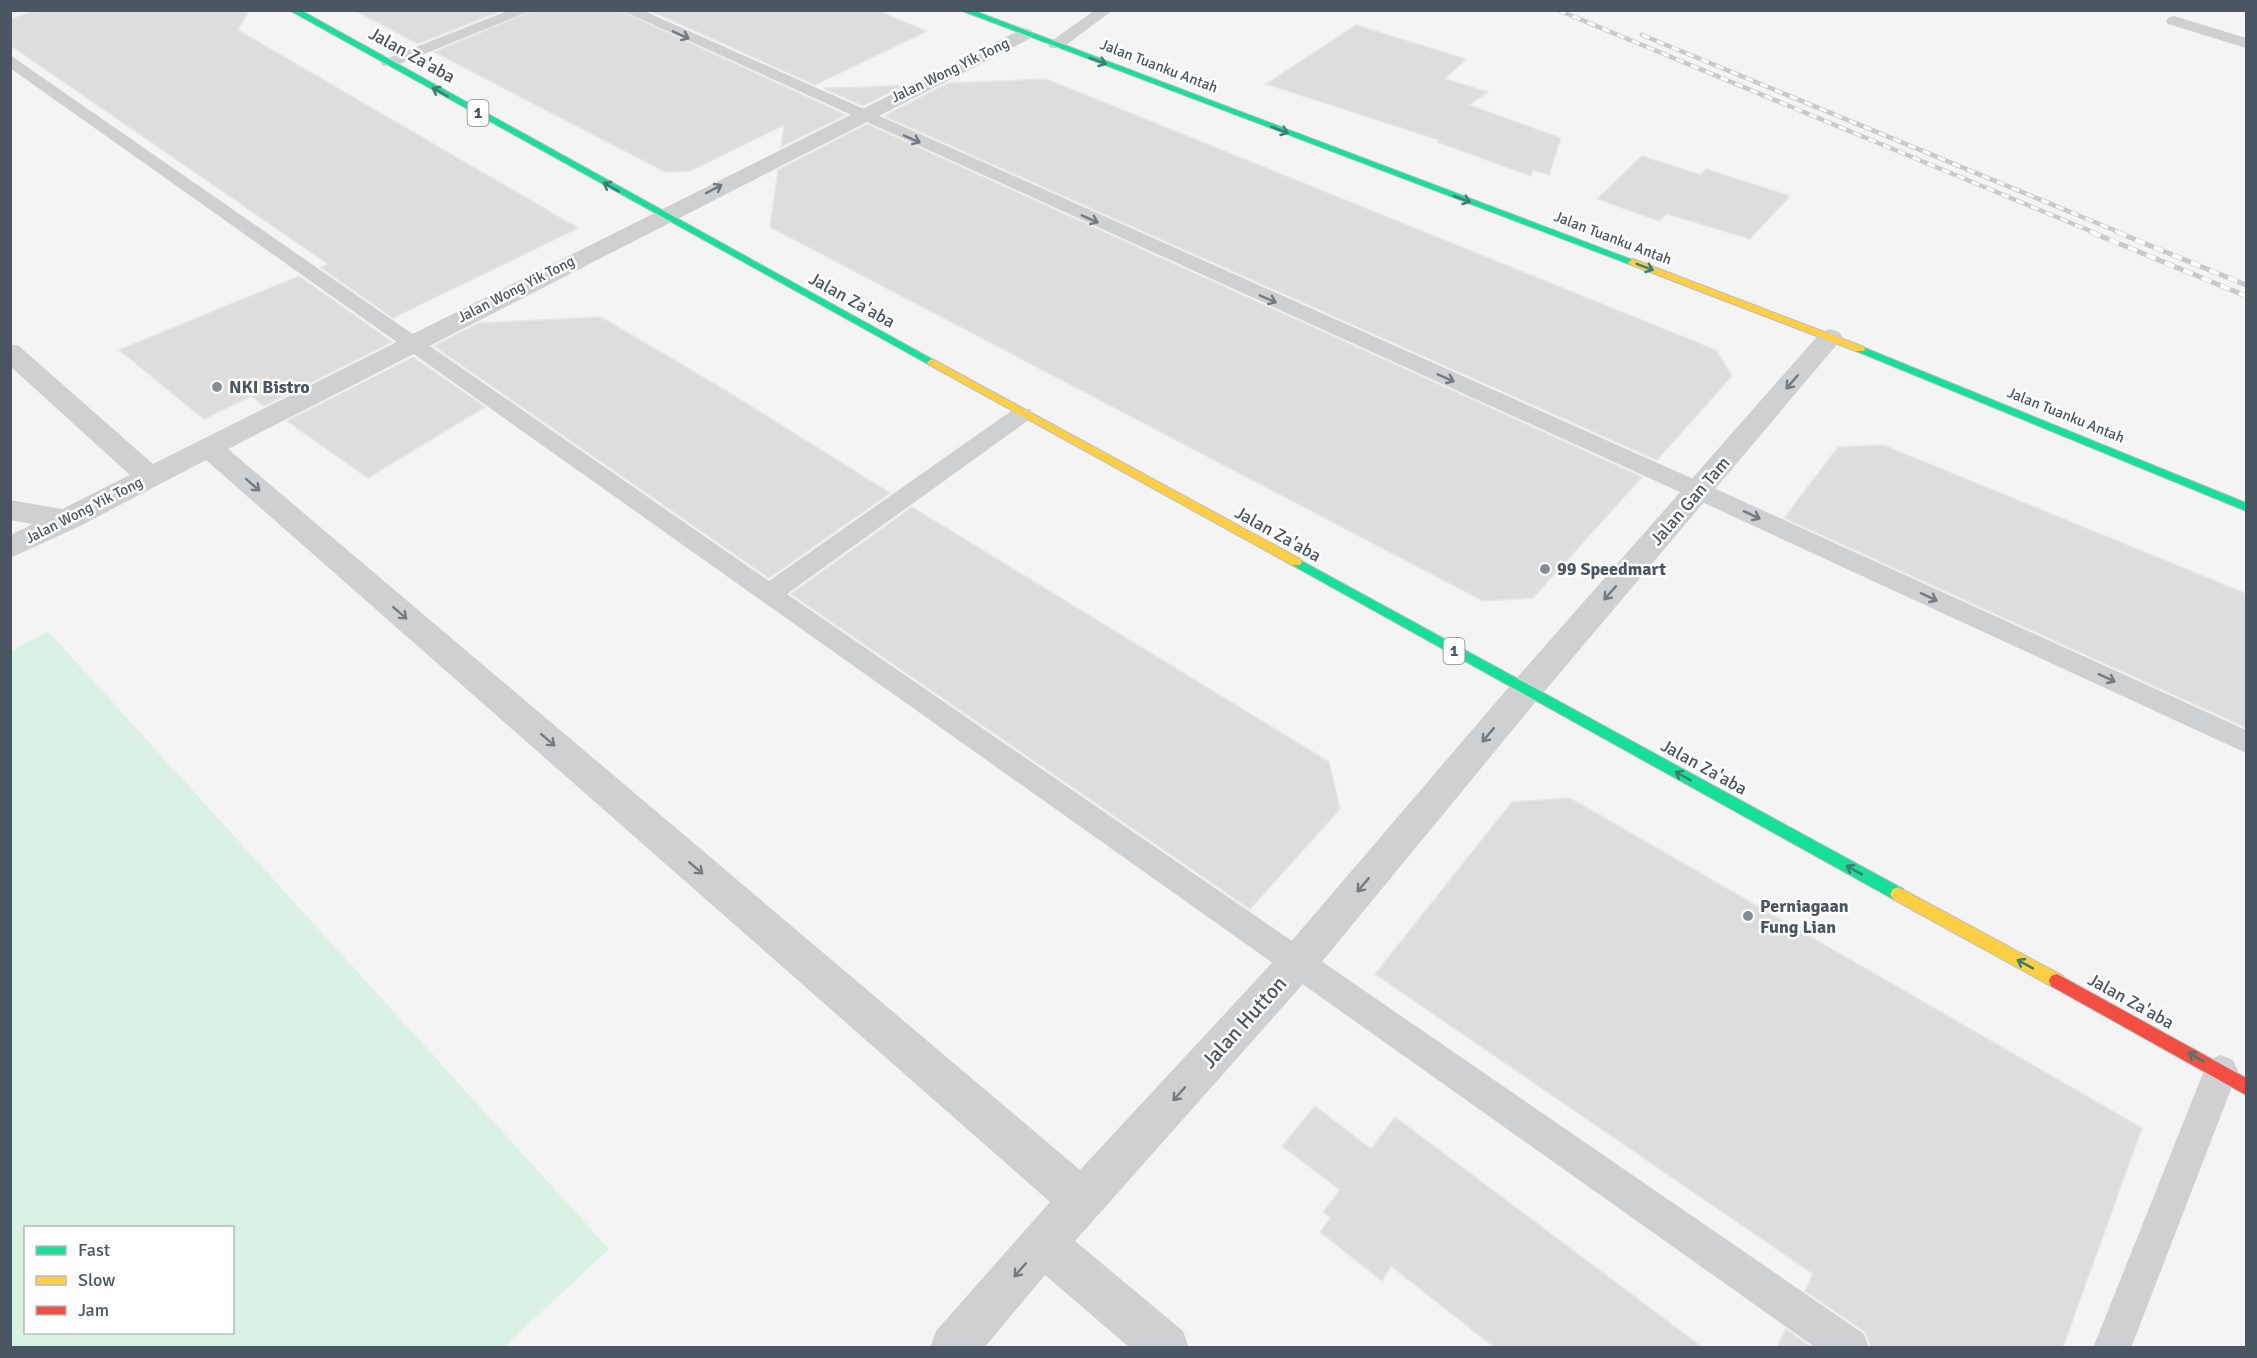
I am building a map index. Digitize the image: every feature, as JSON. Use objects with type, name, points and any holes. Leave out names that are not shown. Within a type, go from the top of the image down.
[{"type":"highway","name":"Jalan Za'aba","points":[[293,10],[2234,1079]]},
{"type":"highway","name":"Jalan Tuanku Antah","points":[[967,11],[1830,337],[2247,507]]},
{"type":"street","name":"Jalan Wong Yik Tong","points":[[10,548],[662,215],[1024,34]]},
{"type":"street","name":"Jalan Gan Tam","points":[[1526,690],[1830,337]]},
{"type":"street","points":[[10,352],[150,477]]},
{"type":"street","points":[[208,447],[1082,1201]]},
{"type":"street","points":[[10,510],[68,520]]},
{"type":"street","name":"Jalan Hutton","points":[[953,1347],[1043,1243],[1297,963],[1526,690]]},
{"type":"street","points":[[1043,1243],[1166,1347]]},
{"type":"lane","points":[[389,63],[525,10]]},
{"type":"lane","points":[[628,10],[859,116],[1699,491],[2247,742]]},
{"type":"lane","points":[[1056,45],[1106,10]]},
{"type":"lane","points":[[2174,21],[2247,43]]},
{"type":"lane","points":[[10,60],[409,344],[1850,1347]]},
{"type":"lane","points":[[769,594],[1023,414]]},
{"type":"lane","points":[[2112,1347],[2234,1079]]},
{"type":"green space","points":[[48,631],[609,1249],[504,1347],[11,1347],[11,651]]},
{"type":"building","points":[[38,10],[249,10],[238,30],[578,228],[393,318],[320,267],[328,264],[10,45],[10,19]]},
{"type":"building","points":[[354,10],[503,10],[418,44]]},
{"type":"building","points":[[534,10],[619,10],[846,115],[781,147],[784,125],[690,171],[665,172],[434,52]]},
{"type":"building","points":[[649,10],[876,10],[927,31],[815,85]]},
{"type":"building","points":[[1356,25],[1466,59],[1445,79],[1488,92],[1469,105],[1561,138],[1549,175],[1533,170],[1531,176],[1437,142],[1439,140],[1266,84]]},
{"type":"building","points":[[1046,79],[1716,350],[1732,376],[1657,460],[884,116],[948,83]]},
{"type":"building","points":[[905,85],[863,106],[823,88],[863,87]]},
{"type":"building","points":[[867,124],[1642,477],[1533,598],[1483,601],[770,227],[778,170]]},
{"type":"building","points":[[1642,156],[1701,175],[1706,169],[1790,196],[1750,239],[1667,214],[1659,221],[1597,199]]},
{"type":"building","name":"NKI Bistro","points":[[299,276],[392,342],[264,406],[251,396],[204,419],[119,350]]},
{"type":"building","points":[[601,317],[725,390],[890,493],[769,578],[434,346],[479,323]]},
{"type":"building","points":[[413,357],[485,407],[368,478],[287,421]]},
{"type":"building","points":[[1883,445],[2247,594],[2247,728],[1784,518],[1838,447]]},
{"type":"building","points":[[912,507],[1329,762],[1340,809],[1250,909],[791,594]]},
{"type":"building","points":[[1570,798],[2142,1128],[2063,1347],[1871,1347],[1865,1332],[1805,1291],[1813,1274],[1375,974],[1512,802]]},
{"type":"building","points":[[1315,1106],[1371,1149],[1395,1117],[1702,1347],[1494,1347],[1391,1266],[1382,1281],[1320,1232],[1331,1218],[1323,1212],[1340,1190],[1282,1146]]},
{"type":"building","points":[[1786,1329],[1811,1347],[1777,1347]]},
{"type":"railway","points":[[1558,10],[2095,233]]},
{"type":"railway","points":[[1642,35],[2121,233]]},
{"type":"railway","points":[[2091,232],[2246,296]]},
{"type":"railway","points":[[2117,232],[2246,285]]},
{"type":"traffic: fast","points":[[293,10],[932,362]]},
{"type":"traffic: fast","points":[[964,10],[1633,262]]},
{"type":"traffic: fast","points":[[1860,349],[2246,507]]},
{"type":"traffic: fast","points":[[1296,562],[1898,894]]},
{"type":"traffic: slow","points":[[1633,262],[1860,349]]},
{"type":"traffic: slow","points":[[932,362],[1296,562]]},
{"type":"traffic: slow","points":[[1898,894],[2057,981]]},
{"type":"traffic: jam","points":[[2057,981],[2246,1087]]},
{"type":"place","name":"NKI Bistro","points":[[217,387]]},
{"type":"place","name":"99 Speedmart","points":[[1545,569]]},
{"type":"place","name":"Perniagaan Fung Lian","points":[[1748,916]]}]
